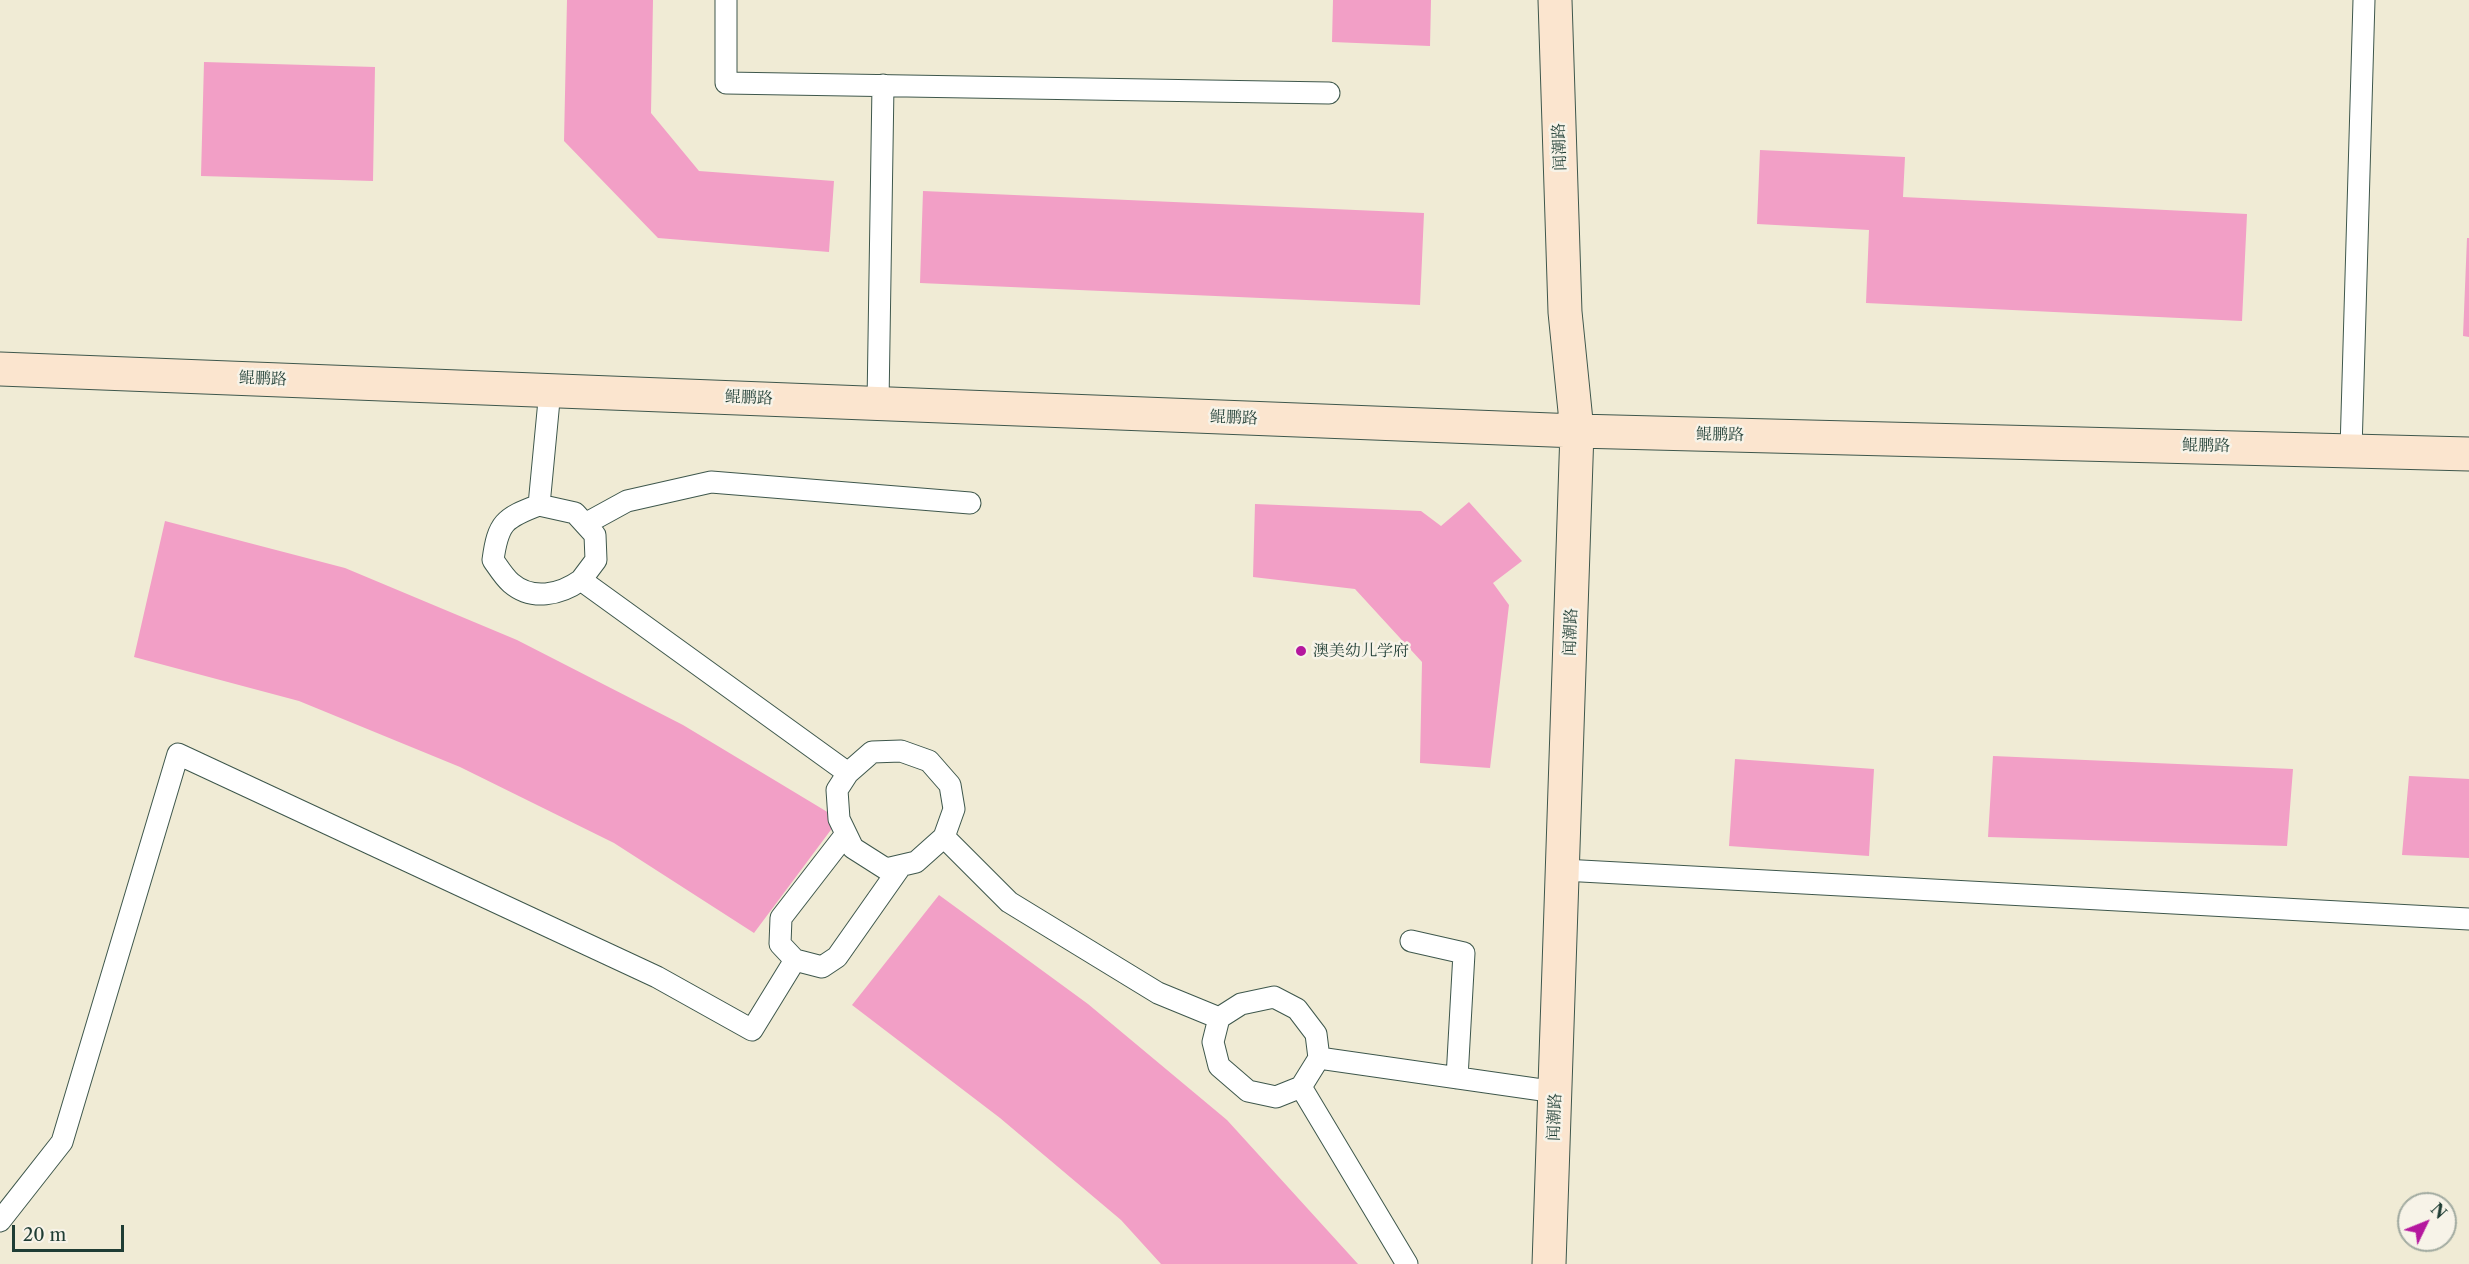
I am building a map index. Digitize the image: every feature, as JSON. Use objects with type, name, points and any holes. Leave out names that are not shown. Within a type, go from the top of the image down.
[{"type":"street","name":"闻潮路","points":[[1549,1264],[1578,431],[1565,312],[1555,0]]},
{"type":"street","name":"鲲鹏路","points":[[0,369],[1578,431],[2469,454]]},
{"type":"lane","points":[[726,0],[726,83],[1329,93]]},
{"type":"lane","points":[[2351,450],[2364,0]]},
{"type":"lane","points":[[878,404],[883,85]]},
{"type":"lane","points":[[539,505],[550,390]]},
{"type":"lane","points":[[585,524],[627,501],[711,482],[970,503]]},
{"type":"lane","points":[[539,505],[575,513],[585,524],[595,535],[596,560],[581,580],[568,590],[536,596],[511,583],[493,560],[497,532],[514,514],[539,505]]},
{"type":"lane","points":[[581,580],[848,773]]},
{"type":"lane","points":[[901,751],[929,761],[950,785],[954,809],[944,837],[916,862],[886,869],[853,848],[838,819],[837,790],[848,773],[872,752],[901,751]]},
{"type":"lane","points":[[0,1221],[62,1142],[178,754],[657,977],[752,1030],[795,960]]},
{"type":"lane","points":[[846,834],[781,918],[780,944],[795,960],[822,967],[837,957],[901,866]]},
{"type":"lane","points":[[944,837],[1009,902],[1158,993],[1219,1018]]},
{"type":"lane","points":[[1563,870],[2469,919]]},
{"type":"lane","points":[[1411,941],[1464,953],[1457,1078]]},
{"type":"lane","points":[[1274,997],[1297,1009],[1316,1034],[1319,1058],[1301,1087],[1276,1097],[1248,1091],[1219,1066],[1213,1042],[1219,1018],[1241,1004],[1274,997]]},
{"type":"lane","points":[[1319,1058],[1556,1092]]},
{"type":"lane","points":[[1301,1087],[1407,1264]]},
{"type":"building","points":[[567,0],[653,0],[651,113],[699,171],[834,181],[829,252],[658,238],[564,141]]},
{"type":"building","points":[[1333,0],[1431,0],[1430,46],[1332,42]]},
{"type":"building","points":[[204,62],[375,67],[373,181],[201,176]]},
{"type":"building","points":[[1760,150],[1905,157],[1903,197],[2247,214],[2242,321],[1866,303],[1869,230],[1757,224]]},
{"type":"building","points":[[923,191],[1424,213],[1420,305],[920,283]]},
{"type":"building","points":[[2467,238],[2469,238],[2469,337],[2463,336]]},
{"type":"building","points":[[1469,502],[1522,561],[1493,583],[1509,605],[1490,768],[1420,763],[1422,662],[1355,589],[1253,577],[1255,504],[1421,511],[1441,526]]},
{"type":"building","points":[[165,521],[345,568],[517,640],[683,725],[839,819],[754,933],[614,843],[460,767],[299,701],[134,657]]},
{"type":"building","points":[[1993,756],[2293,769],[2287,846],[1988,837]]},
{"type":"building","points":[[1735,759],[1874,769],[1869,856],[1729,846]]},
{"type":"building","points":[[2409,776],[2469,779],[2469,858],[2402,855]]},
{"type":"building","points":[[939,895],[1088,1004],[1227,1120],[1358,1264],[1161,1264],[1121,1220],[1000,1118],[852,1005]]},
{"type":"place","name":"澳美幼儿学府","points":[[1301,651]]}]
